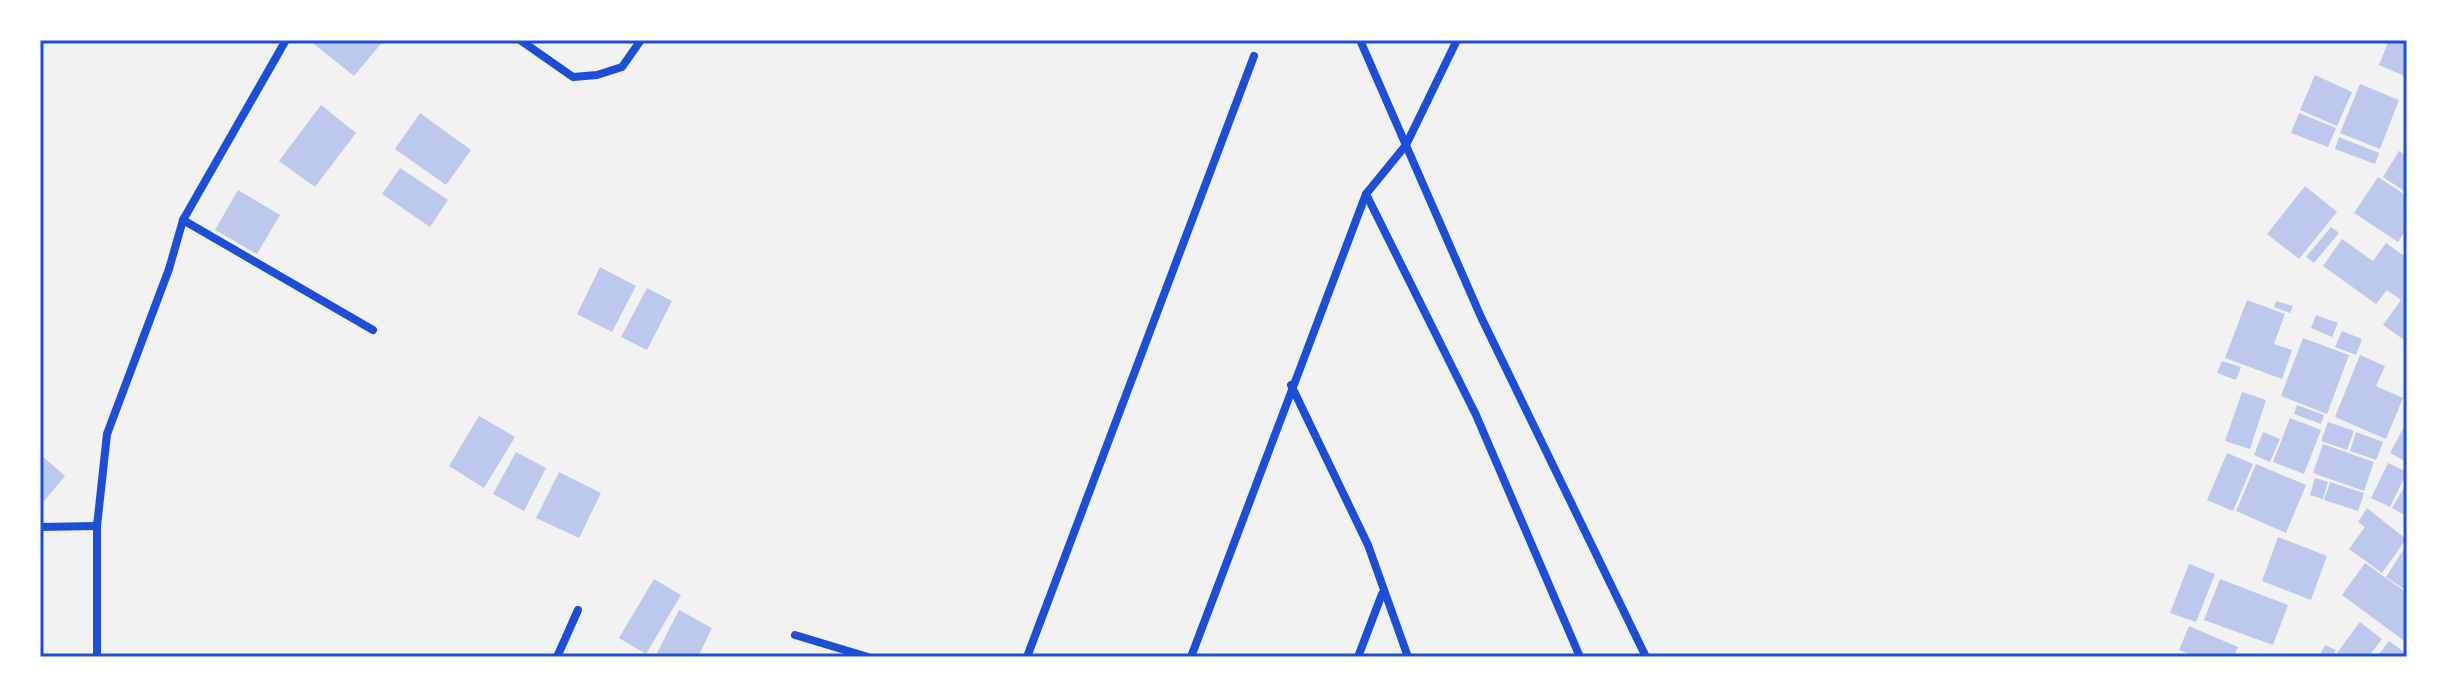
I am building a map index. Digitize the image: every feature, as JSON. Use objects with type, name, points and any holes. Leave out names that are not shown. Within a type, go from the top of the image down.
[{"type":"street","points":[[97,657],[97,526],[107,434],[169,269],[183,220],[286,40]]},
{"type":"street","points":[[520,40],[573,77],[597,75],[622,67],[641,40]]},
{"type":"street","points":[[1360,40],[1481,317],[1646,657]]},
{"type":"street","points":[[1191,657],[1291,385],[1366,194],[1406,145],[1457,40]]},
{"type":"street","points":[[1027,657],[1254,56]]},
{"type":"street","points":[[1366,194],[1476,415],[1580,657]]},
{"type":"street","points":[[183,220],[373,330]]},
{"type":"street","points":[[1291,385],[1368,545],[1408,657]]},
{"type":"street","points":[[40,527],[97,526]]},
{"type":"street","points":[[1358,657],[1383,594]]},
{"type":"street","points":[[557,657],[578,610]]},
{"type":"street","points":[[795,635],[868,657]]},
{"type":"building","points":[[317,40],[384,40],[354,76],[314,44]]},
{"type":"building","points":[[2389,40],[2407,40],[2407,77],[2379,65]]},
{"type":"building","points":[[2315,75],[2352,92],[2337,126],[2300,110]]},
{"type":"building","points":[[2360,84],[2399,100],[2380,149],[2340,133]]},
{"type":"building","points":[[321,105],[356,133],[315,187],[279,161]]},
{"type":"building","points":[[420,113],[471,150],[446,185],[395,149]]},
{"type":"building","points":[[2299,113],[2336,128],[2328,147],[2291,133]]},
{"type":"building","points":[[2339,137],[2379,153],[2375,164],[2335,149]]},
{"type":"building","points":[[2399,151],[2407,156],[2407,193],[2383,177]]},
{"type":"building","points":[[400,168],[448,200],[430,227],[382,194]]},
{"type":"building","points":[[2378,177],[2407,196],[2407,228],[2398,242],[2354,213]]},
{"type":"building","points":[[2305,186],[2337,212],[2299,259],[2267,234]]},
{"type":"building","points":[[238,190],[280,215],[257,254],[215,230]]},
{"type":"building","points":[[2331,227],[2339,233],[2314,263],[2306,257]]},
{"type":"building","points":[[2342,239],[2373,261],[2386,243],[2407,258],[2407,342],[2383,325],[2401,300],[2387,290],[2376,304],[2323,266]]},
{"type":"building","points":[[600,267],[636,286],[612,332],[577,314]]},
{"type":"building","points":[[647,288],[672,301],[647,350],[621,337]]},
{"type":"building","points":[[2247,300],[2285,314],[2274,344],[2292,350],[2282,379],[2225,358]]},
{"type":"building","points":[[2276,301],[2293,306],[2290,313],[2274,307]]},
{"type":"building","points":[[2316,315],[2338,323],[2332,337],[2311,328]]},
{"type":"building","points":[[2342,331],[2362,339],[2356,355],[2335,347]]},
{"type":"building","points":[[2303,338],[2349,355],[2327,414],[2281,396]]},
{"type":"building","points":[[2360,355],[2385,366],[2376,386],[2403,398],[2386,439],[2335,417]]},
{"type":"building","points":[[2222,361],[2241,367],[2236,380],[2217,373]]},
{"type":"building","points":[[2242,392],[2266,400],[2250,449],[2225,441]]},
{"type":"building","points":[[2297,405],[2324,415],[2321,424],[2294,414]]},
{"type":"building","points":[[479,416],[515,437],[484,488],[449,466]]},
{"type":"building","points":[[2290,418],[2321,430],[2304,474],[2273,462]]},
{"type":"building","points":[[2407,421],[2407,462],[2390,453]]},
{"type":"building","points":[[2328,422],[2354,431],[2347,450],[2321,441]]},
{"type":"building","points":[[2263,432],[2280,439],[2270,462],[2254,455]]},
{"type":"building","points":[[2356,432],[2383,442],[2376,460],[2350,451]]},
{"type":"building","points":[[2323,444],[2374,462],[2364,491],[2313,473]]},
{"type":"building","points":[[516,452],[546,468],[524,511],[493,494]]},
{"type":"building","points":[[2227,453],[2253,464],[2233,511],[2207,500]]},
{"type":"building","points":[[40,454],[65,476],[40,506]]},
{"type":"building","points":[[2388,463],[2407,472],[2390,507],[2371,498]]},
{"type":"building","points":[[2256,464],[2306,485],[2286,533],[2236,511]]},
{"type":"building","points":[[559,472],[601,493],[579,538],[536,518]]},
{"type":"building","points":[[2315,478],[2328,482],[2323,499],[2310,495]]},
{"type":"building","points":[[2330,482],[2364,493],[2358,511],[2324,500]]},
{"type":"building","points":[[2407,482],[2407,514],[2406,516],[2392,508]]},
{"type":"building","points":[[2367,508],[2406,539],[2382,573],[2349,549],[2365,527],[2358,522]]},
{"type":"building","points":[[2278,537],[2327,556],[2311,600],[2262,581]]},
{"type":"building","points":[[2407,544],[2407,591],[2386,577]]},
{"type":"building","points":[[2365,563],[2407,593],[2407,643],[2342,595]]},
{"type":"building","points":[[2189,564],[2215,574],[2196,622],[2170,613]]},
{"type":"building","points":[[654,579],[681,595],[646,654],[619,638]]},
{"type":"building","points":[[2220,579],[2288,605],[2273,645],[2204,620]]},
{"type":"building","points":[[679,610],[712,628],[698,657],[655,657]]},
{"type":"building","points":[[2360,622],[2382,639],[2368,657],[2334,657]]},
{"type":"building","points":[[2189,626],[2238,647],[2234,657],[2197,657],[2179,650]]},
{"type":"building","points":[[2389,641],[2407,654],[2407,657],[2377,657]]},
{"type":"building","points":[[2325,645],[2336,650],[2332,657],[2319,657]]}]
